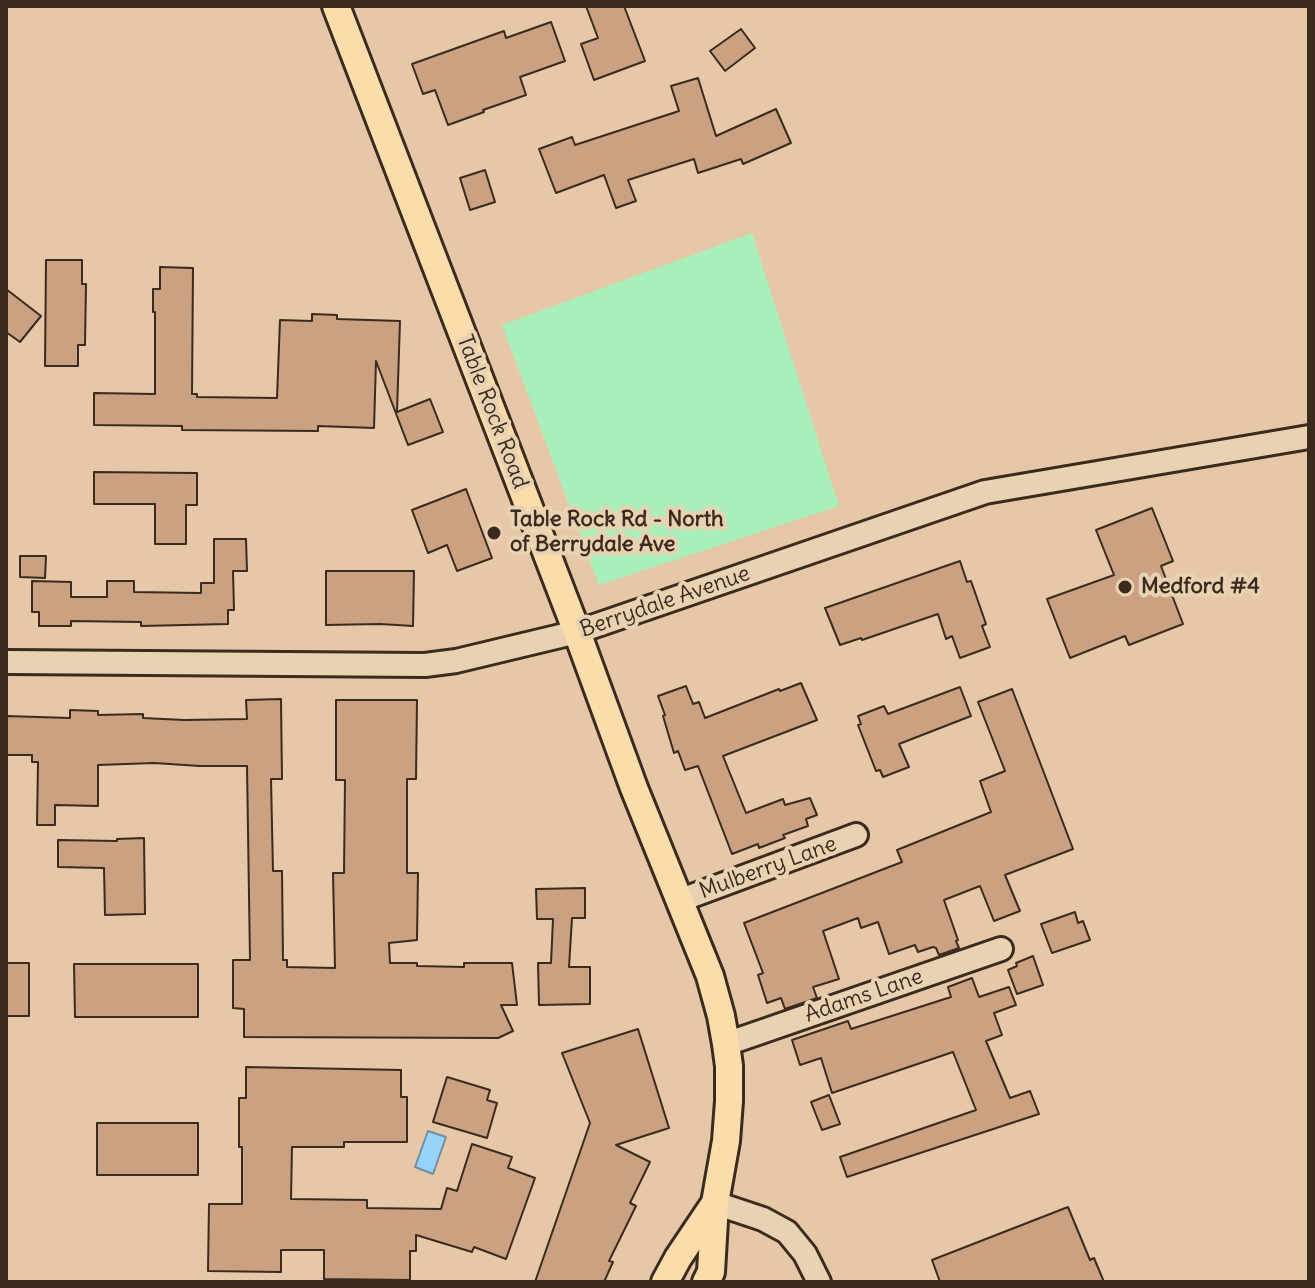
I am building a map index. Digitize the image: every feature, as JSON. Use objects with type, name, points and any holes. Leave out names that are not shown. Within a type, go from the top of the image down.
[{"type":"main road","name":"Table Rock Road","points":[[336,6],[634,788],[710,976],[721,1016],[729,1066],[728,1124],[715,1203],[711,1272],[706,1282]]},
{"type":"main road","points":[[665,1282],[715,1203]]},
{"type":"street","name":"Berrydale Avenue","points":[[6,662],[425,665],[456,661],[577,632],[985,492],[1309,437]]},
{"type":"street","name":"Mulberry Lane","points":[[681,900],[856,835]]},
{"type":"street","name":"Adams Lane","points":[[726,1044],[1001,949]]},
{"type":"street","points":[[715,1203],[763,1219],[787,1232],[805,1254],[819,1282]]},
{"type":"green space","points":[[752,233],[839,506],[599,585],[502,325]]},
{"type":"water","points":[[428,1131],[446,1137],[433,1174],[415,1167]]},
{"type":"building","points":[[586,6],[624,6],[645,61],[594,80],[581,44],[598,38]]},
{"type":"building","points":[[551,22],[565,61],[520,77],[526,95],[448,125],[435,90],[423,94],[412,64],[504,31],[506,38]]},
{"type":"building","points":[[741,29],[755,48],[725,71],[710,51]]},
{"type":"building","points":[[698,78],[716,136],[776,109],[791,143],[743,164],[741,159],[698,173],[694,159],[628,180],[636,201],[616,208],[604,175],[556,193],[539,149],[572,137],[575,145],[679,111],[671,86]]},
{"type":"building","points":[[485,170],[495,202],[470,210],[460,178]]},
{"type":"building","points":[[46,260],[82,260],[82,284],[86,284],[85,345],[78,345],[78,366],[45,366]]},
{"type":"building","points":[[160,267],[193,268],[192,394],[197,394],[197,397],[277,398],[280,320],[312,321],[312,314],[337,315],[337,319],[400,321],[397,412],[430,399],[443,432],[408,445],[376,361],[374,428],[318,426],[318,431],[182,430],[182,426],[94,425],[94,393],[155,394],[153,289],[160,289]]},
{"type":"building","points":[[6,289],[41,316],[20,342],[6,332]]},
{"type":"building","points":[[94,472],[197,473],[197,505],[186,505],[186,544],[155,544],[155,504],[94,504]]},
{"type":"building","points":[[466,489],[492,558],[457,571],[447,545],[428,553],[412,510]]},
{"type":"building","name":"Medford #4","points":[[1152,508],[1173,561],[1161,566],[1183,624],[1129,645],[1125,636],[1070,658],[1047,599],[1114,575],[1096,530]]},
{"type":"building","points":[[214,539],[246,539],[247,571],[233,571],[234,610],[228,610],[228,624],[141,626],[141,622],[71,621],[71,626],[39,626],[39,612],[32,612],[32,581],[71,582],[71,597],[107,597],[107,581],[134,581],[134,592],[201,593],[201,583],[214,583]]},
{"type":"building","points":[[20,556],[46,556],[45,578],[20,577]]},
{"type":"building","points":[[960,561],[967,582],[971,581],[986,624],[982,626],[990,647],[960,658],[952,636],[946,639],[938,614],[840,645],[825,608]]},
{"type":"building","points":[[326,571],[414,571],[413,626],[326,625]]},
{"type":"building","points":[[801,683],[817,720],[723,756],[746,813],[783,799],[785,805],[810,798],[817,815],[806,819],[808,826],[783,835],[785,838],[732,854],[698,766],[685,770],[678,751],[674,753],[658,696],[686,686],[693,704],[699,702],[705,718]]},
{"type":"building","points":[[960,687],[971,716],[899,744],[909,767],[883,777],[880,770],[876,771],[858,725],[861,724],[858,716],[884,706],[888,714]]},
{"type":"building","points":[[1012,689],[1073,849],[1005,875],[1020,911],[994,921],[980,886],[944,900],[959,948],[939,955],[933,947],[918,952],[915,945],[889,954],[878,922],[861,928],[858,918],[823,931],[839,979],[813,987],[817,998],[785,1009],[781,998],[767,1003],[758,975],[763,973],[744,923],[902,862],[897,850],[991,812],[980,781],[1005,771],[978,702]]},
{"type":"building","points":[[281,699],[282,779],[271,779],[273,871],[282,871],[283,960],[287,960],[287,967],[335,968],[333,873],[344,873],[345,780],[336,780],[336,700],[417,700],[416,779],[407,779],[407,873],[418,873],[417,940],[389,943],[390,963],[464,967],[464,963],[512,963],[517,1005],[501,1005],[513,1031],[498,1038],[244,1037],[244,1009],[233,1008],[233,960],[250,960],[247,766],[98,765],[98,806],[55,805],[55,825],[37,825],[38,762],[32,762],[32,755],[6,755],[6,716],[70,718],[70,710],[98,711],[98,715],[143,714],[143,718],[247,719],[246,700]]},
{"type":"building","points":[[144,838],[145,914],[105,915],[104,868],[58,867],[58,840]]},
{"type":"building","points":[[585,888],[585,918],[572,918],[569,967],[590,967],[590,1004],[539,1005],[538,963],[551,963],[553,919],[537,919],[536,889]]},
{"type":"building","points":[[1075,912],[1078,923],[1083,921],[1090,940],[1052,953],[1041,924]]},
{"type":"building","points":[[1033,956],[1043,985],[1017,994],[1008,970]]},
{"type":"building","points":[[6,963],[29,963],[29,1016],[6,1016]]},
{"type":"building","points":[[74,964],[198,964],[198,1017],[75,1017]]},
{"type":"building","points":[[972,978],[979,997],[1009,987],[1016,1005],[994,1013],[1002,1035],[986,1041],[1010,1098],[1030,1091],[1039,1114],[847,1177],[840,1157],[976,1110],[953,1052],[832,1093],[821,1058],[800,1065],[792,1040],[848,1021],[851,1029],[951,997],[948,987]]},
{"type":"building","points":[[638,1029],[669,1128],[616,1145],[650,1162],[630,1203],[636,1206],[609,1261],[613,1262],[604,1282],[535,1282],[590,1123],[562,1053]]},
{"type":"building","points":[[246,1067],[401,1070],[401,1097],[407,1097],[407,1142],[344,1142],[344,1147],[292,1147],[291,1199],[367,1200],[367,1208],[441,1209],[447,1188],[457,1191],[472,1144],[512,1157],[508,1168],[535,1178],[506,1259],[474,1247],[472,1252],[416,1235],[416,1251],[410,1251],[410,1280],[324,1279],[324,1250],[281,1250],[281,1272],[208,1271],[209,1204],[242,1204],[239,1098],[246,1098]]},
{"type":"building","points":[[447,1077],[490,1090],[487,1100],[497,1103],[487,1138],[433,1122]]},
{"type":"building","points":[[829,1095],[840,1124],[822,1130],[811,1102]]},
{"type":"building","points":[[97,1123],[198,1123],[198,1175],[97,1175]]},
{"type":"building","points":[[1068,1207],[1090,1260],[1094,1258],[1104,1282],[940,1282],[932,1260]]},
{"type":"place","name":"Table Rock Rd - North of Berrydale Ave","points":[[494,533]]},
{"type":"place","name":"Medford #4","points":[[1125,587]]}]
